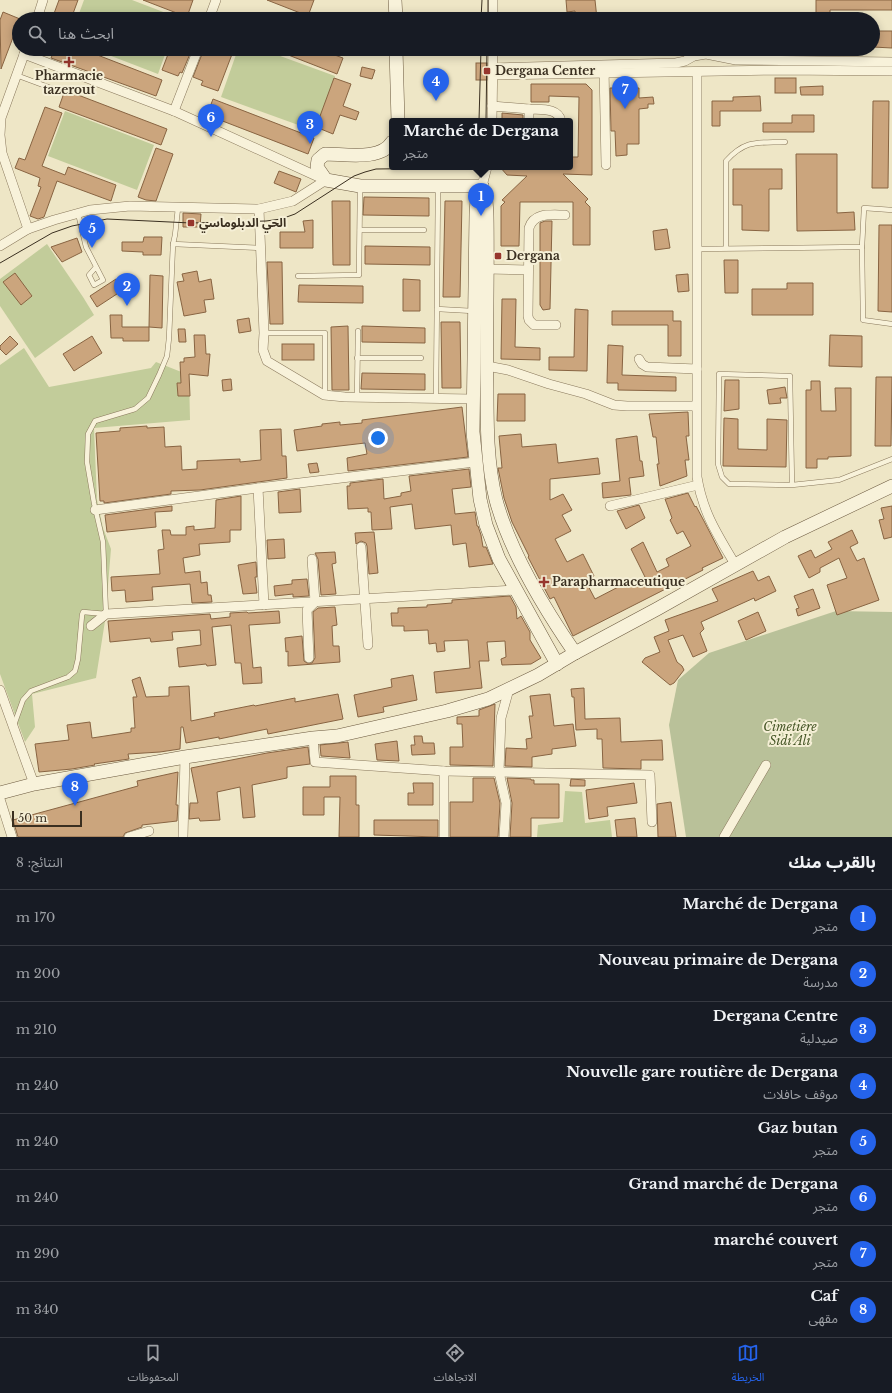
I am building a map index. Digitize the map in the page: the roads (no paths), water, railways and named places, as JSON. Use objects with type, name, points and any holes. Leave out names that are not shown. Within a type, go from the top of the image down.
[{"type":"street","points":[[40,12],[44,0]]},
{"type":"street","points":[[212,12],[216,0]]},
{"type":"street","points":[[395,0],[396,12]]},
{"type":"street","points":[[493,0],[493,12]]},
{"type":"street","points":[[23,56],[1,118],[0,135],[2,153],[28,229]]},
{"type":"street","points":[[35,56],[174,112],[326,180],[360,186],[482,186]]},
{"type":"street","points":[[174,112],[195,56]]},
{"type":"street","points":[[396,56],[398,118]]},
{"type":"street","points":[[492,118],[493,56]]},
{"type":"street","points":[[604,69],[676,63],[694,56]]},
{"type":"street","points":[[696,72],[704,69],[706,63],[705,56]]},
{"type":"street","points":[[719,56],[736,60],[892,62]]},
{"type":"street","points":[[689,58],[688,65],[696,72],[696,462],[698,484],[703,505],[709,519],[736,566]]},
{"type":"street","points":[[493,71],[604,69],[696,72],[782,70],[892,71]]},
{"type":"street","points":[[604,69],[606,165]]},
{"type":"street","points":[[492,106],[553,111],[558,114],[560,118]]},
{"type":"street","points":[[529,109],[529,118]]},
{"type":"street","points":[[326,180],[317,167],[318,160],[325,154],[369,155],[379,153],[389,147]]},
{"type":"street","points":[[486,170],[476,207],[475,311],[480,380],[495,498],[520,563],[560,631],[575,653]]},
{"type":"street","points":[[0,246],[28,229],[90,210],[130,206],[259,209],[293,201],[326,180]]},
{"type":"street","points":[[482,186],[486,207],[487,366],[473,399],[473,432],[479,492],[486,525],[499,559],[557,664]]},
{"type":"street","points":[[259,209],[264,333],[263,350],[267,361],[325,395],[473,399]]},
{"type":"street","points":[[556,325],[538,326],[534,325],[529,320],[529,228],[532,221],[538,216],[565,215]]},
{"type":"street","points":[[487,269],[528,270]]},
{"type":"street","points":[[639,359],[642,364],[648,367],[697,369]]},
{"type":"street","points":[[487,366],[508,370],[549,384],[586,394],[614,405],[696,406]]},
{"type":"street","points":[[95,510],[258,488],[475,462]]},
{"type":"street","points":[[610,506],[698,484]]},
{"type":"street","points":[[0,792],[34,784],[185,757],[313,738],[337,736],[447,711],[488,699],[538,675],[575,653],[802,529],[892,486]]},
{"type":"street","points":[[258,488],[264,605]]},
{"type":"street","points":[[361,547],[366,599],[368,645]]},
{"type":"street","points":[[309,658],[307,610],[315,602],[312,559]]},
{"type":"street","points":[[91,626],[106,614],[366,599],[518,593],[536,589]]},
{"type":"street","points":[[504,837],[506,803],[499,772],[501,718],[509,689]]},
{"type":"street","points":[[0,690],[34,784]]},
{"type":"street","points":[[0,719],[9,714]]},
{"type":"street","points":[[313,738],[314,762],[444,771],[650,775],[652,822]]},
{"type":"street","points":[[183,837],[185,757]]},
{"type":"street","points":[[724,837],[766,766]]},
{"type":"street","points":[[444,771],[444,837]]},
{"type":"street","points":[[0,799],[12,837]]},
{"type":"street","points":[[130,837],[149,831]]},
{"type":"lane","points":[[16,75],[51,88]]},
{"type":"lane","points":[[726,248],[726,160],[736,150],[748,144],[785,142]]},
{"type":"lane","points":[[298,276],[359,275],[360,186]]},
{"type":"lane","points":[[436,398],[438,187]]},
{"type":"lane","points":[[13,727],[23,700],[32,691],[68,677],[75,671],[78,659],[83,612],[106,614],[103,542],[95,510],[88,462],[88,434],[95,421],[135,409],[148,398],[167,356],[172,244],[175,235],[178,208]]},
{"type":"lane","points":[[892,210],[864,208],[862,247],[863,320],[892,324]]},
{"type":"lane","points":[[78,213],[86,247],[96,267]]},
{"type":"lane","points":[[360,230],[424,230]]},
{"type":"lane","points":[[172,244],[260,248]]},
{"type":"lane","points":[[697,249],[862,247]]},
{"type":"lane","points":[[436,309],[475,311]]},
{"type":"lane","points":[[357,397],[358,330]]},
{"type":"lane","points":[[264,333],[325,333],[325,395]]},
{"type":"lane","points":[[357,358],[421,358]]},
{"type":"lane","points":[[792,485],[790,376],[719,374],[718,464],[722,477],[729,484],[792,485],[839,480],[892,459]]},
{"type":"tram line","points":[[481,12],[482,0]]},
{"type":"tram line","points":[[488,0],[488,12]]},
{"type":"tram line","points":[[479,118],[481,56]]},
{"type":"tram line","points":[[486,118],[487,56]]},
{"type":"tram line","points":[[0,263],[52,233],[72,226],[107,219],[191,223],[266,221],[281,219],[295,214],[354,176],[376,169],[389,169]]},
{"type":"place","name":"Pharmacie tazerout","points":[[69,62]]},
{"type":"place","name":"Dergana Center","points":[[487,71]]},
{"type":"place","name":"Nouvelle gare routière de Dergana","points":[[436,101]]},
{"type":"place","name":"marché couvert","points":[[625,109]]},
{"type":"place","name":"Grand marché de Dergana","points":[[211,137]]},
{"type":"place","name":"Dergana Centre","points":[[310,144]]},
{"type":"place","name":"Marché de Dergana","points":[[481,216]]},
{"type":"place","name":"الحي الدبلوماسي","points":[[191,223]]},
{"type":"place","name":"Gaz butan","points":[[92,248]]},
{"type":"place","name":"Dergana","points":[[498,256]]},
{"type":"place","name":"Nouveau primaire de Dergana","points":[[127,306]]},
{"type":"place","name":"Parapharmaceutique","points":[[544,582]]},
{"type":"place","name":"Caf","points":[[75,806]]},
{"type":"park label","name":"Cimetière Sidi Ali","points":[[790,734]]}]
